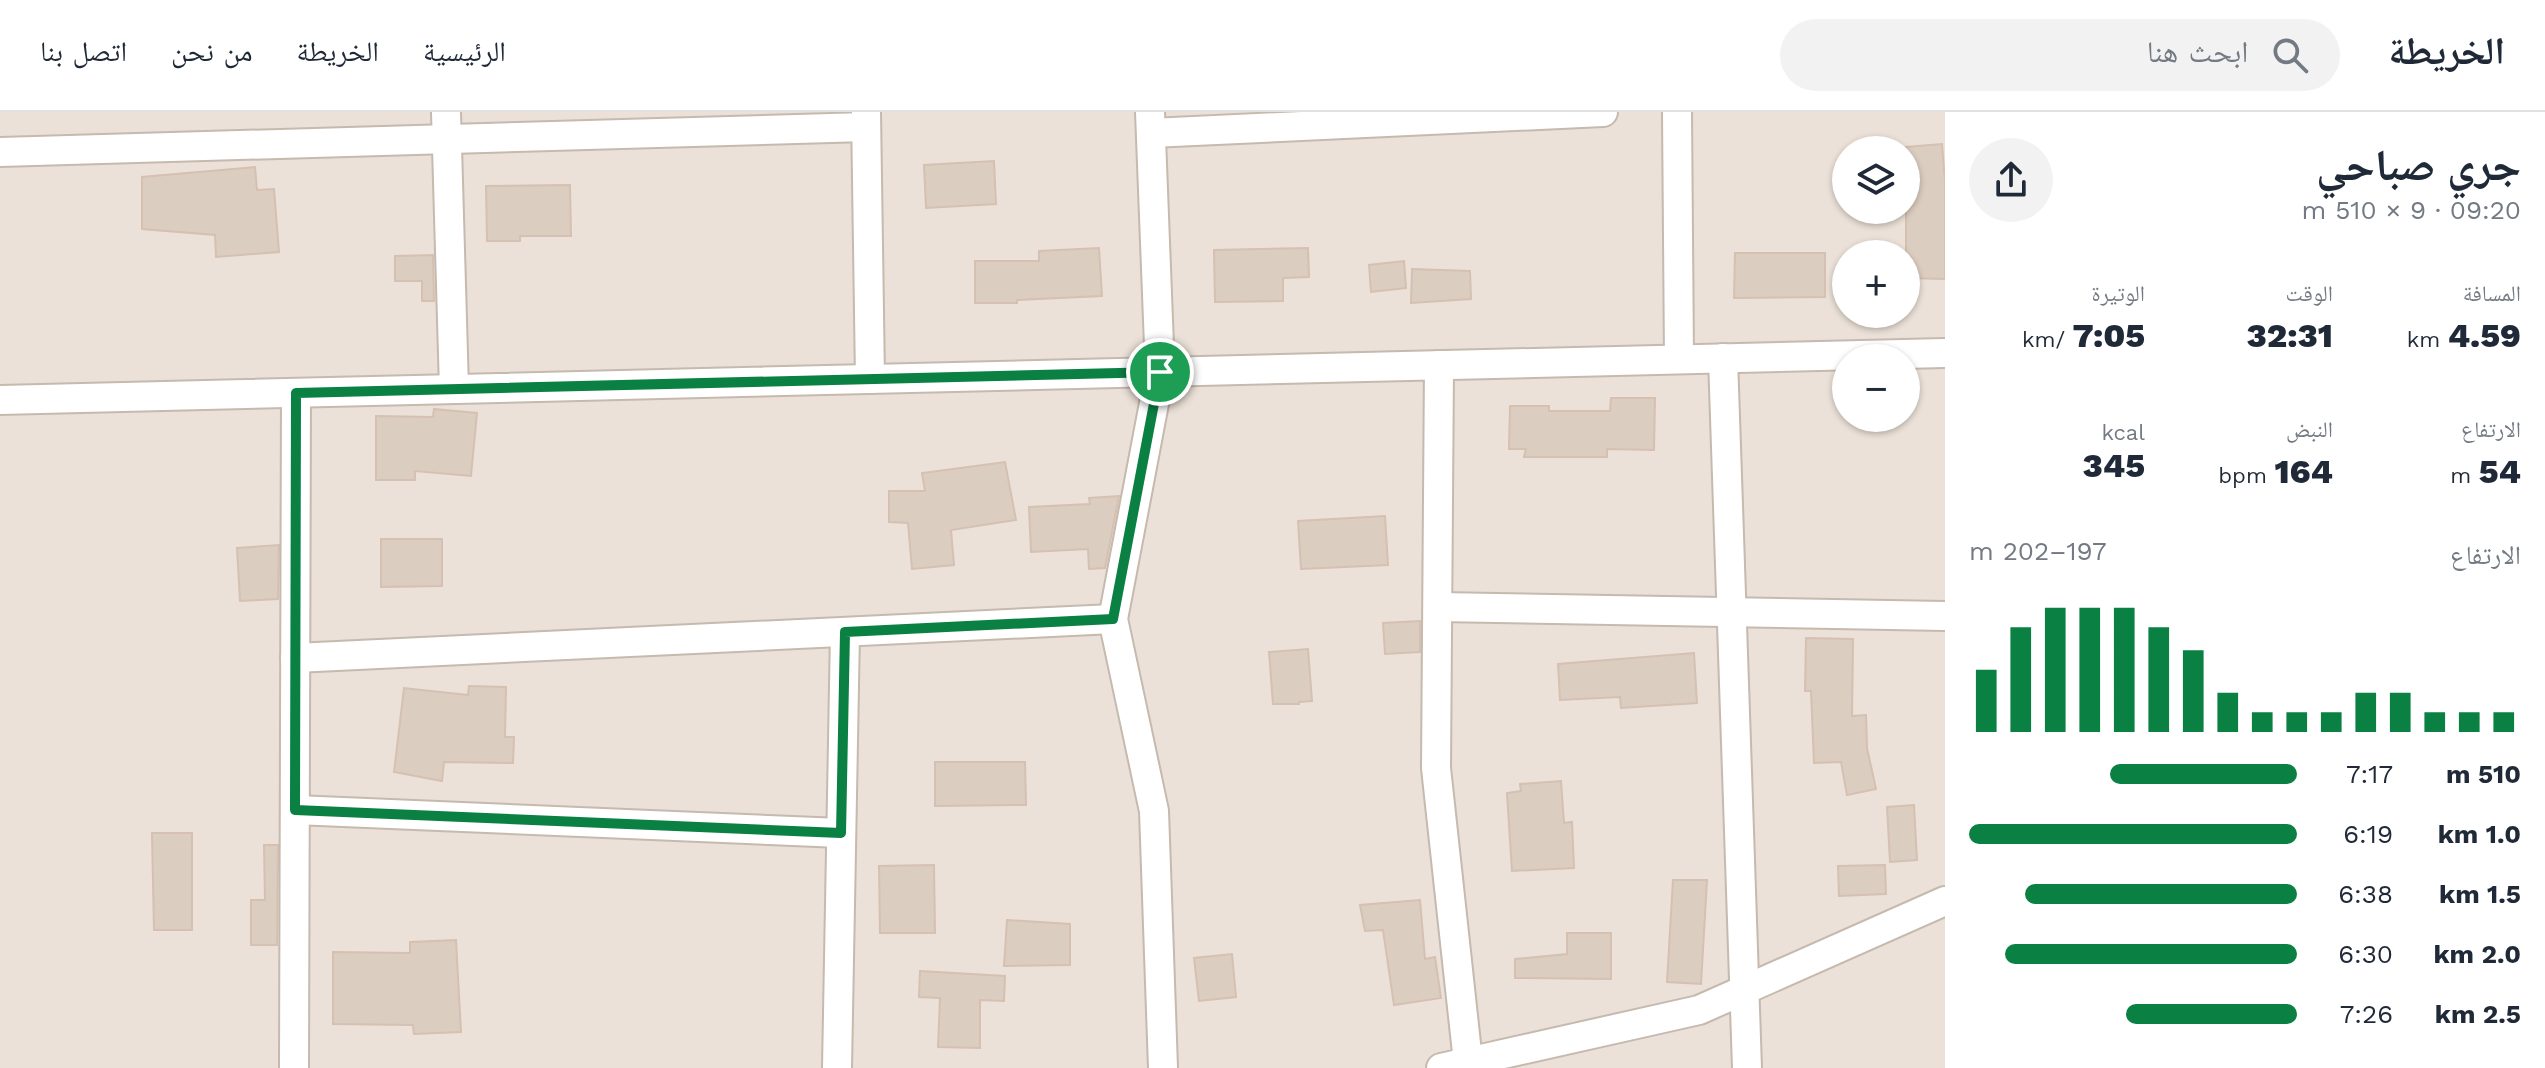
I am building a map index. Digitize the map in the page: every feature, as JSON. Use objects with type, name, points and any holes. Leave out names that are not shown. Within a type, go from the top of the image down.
[{"type":"street","points":[[1163,1068],[1154,811],[1113,619],[1160,372],[1151,123],[1603,112]]},
{"type":"street","points":[[1677,112],[1679,359]]},
{"type":"street","points":[[0,152],[446,125],[866,120],[870,379]]},
{"type":"street","points":[[446,125],[454,389]]},
{"type":"street","points":[[0,400],[1945,353]]},
{"type":"street","points":[[1723,358],[1747,1068]]},
{"type":"street","points":[[1439,365],[1436,768],[1454,1065],[1699,1010],[1945,901]]},
{"type":"street","points":[[294,1068],[296,393]]},
{"type":"street","points":[[1438,607],[1945,616]]},
{"type":"street","points":[[295,658],[1113,619]]},
{"type":"street","points":[[837,1068],[845,632]]},
{"type":"street","points":[[295,810],[841,833]]},
{"type":"shaded area","points":[[0,112],[1945,112],[1945,1068],[0,1068]]},
{"type":"building","points":[[1942,144],[1945,279],[1920,278],[1920,240],[1906,240],[1906,224],[1920,224],[1920,146]]},
{"type":"building","points":[[994,161],[996,204],[926,208],[924,165]]},
{"type":"building","points":[[255,167],[257,190],[274,189],[279,252],[216,257],[215,235],[142,229],[142,177]]},
{"type":"building","points":[[570,185],[571,236],[520,236],[520,241],[487,241],[486,186]]},
{"type":"building","points":[[1099,248],[1102,296],[975,303],[975,261],[1039,261],[1039,251]]},
{"type":"building","points":[[1308,248],[1309,277],[1283,278],[1283,301],[1215,302],[1214,250]]},
{"type":"building","points":[[1735,253],[1825,253],[1825,297],[1734,298]]},
{"type":"building","points":[[433,255],[434,301],[422,301],[422,281],[395,281],[395,256]]},
{"type":"building","points":[[1404,261],[1406,288],[1371,292],[1369,265]]},
{"type":"building","points":[[1412,269],[1470,271],[1471,299],[1411,303]]},
{"type":"building","points":[[1611,398],[1655,398],[1654,450],[1607,449],[1607,457],[1524,457],[1526,449],[1509,449],[1510,406],[1549,406],[1549,411],[1610,411]]},
{"type":"building","points":[[434,409],[477,413],[471,476],[415,471],[415,480],[376,480],[376,416],[433,417]]},
{"type":"building","points":[[1005,462],[1016,520],[951,530],[954,565],[912,569],[908,523],[889,522],[889,491],[925,491],[922,473]]},
{"type":"building","points":[[1119,496],[1105,568],[1089,569],[1088,549],[1031,552],[1029,507],[1090,504],[1089,498]]},
{"type":"building","points":[[1385,516],[1388,565],[1301,569],[1298,521]]},
{"type":"building","points":[[381,539],[442,539],[442,586],[381,587]]},
{"type":"building","points":[[279,545],[278,599],[240,601],[237,548]]},
{"type":"building","points":[[1420,621],[1420,652],[1385,654],[1383,623]]},
{"type":"building","points":[[1806,638],[1853,639],[1852,716],[1866,715],[1867,748],[1876,789],[1847,795],[1841,762],[1814,763],[1811,691],[1805,691]]},
{"type":"building","points":[[1308,649],[1312,701],[1273,704],[1269,652]]},
{"type":"building","points":[[1694,653],[1697,703],[1621,708],[1620,697],[1560,700],[1558,664]]},
{"type":"building","points":[[469,686],[506,687],[505,737],[514,737],[513,763],[444,762],[442,781],[394,772],[404,688],[468,695]]},
{"type":"building","points":[[935,762],[1025,762],[1026,805],[935,806]]},
{"type":"building","points":[[1561,781],[1564,823],[1572,822],[1574,868],[1512,871],[1507,793],[1521,791],[1520,784]]},
{"type":"building","points":[[1914,805],[1917,860],[1890,862],[1887,807]]},
{"type":"building","points":[[152,833],[192,833],[192,930],[154,930]]},
{"type":"building","points":[[264,845],[278,845],[277,945],[251,945],[251,900],[265,900]]},
{"type":"building","points":[[934,865],[935,933],[880,933],[879,866]]},
{"type":"building","points":[[1885,865],[1886,894],[1839,896],[1838,866]]},
{"type":"building","points":[[1673,880],[1707,880],[1701,984],[1667,982]]},
{"type":"building","points":[[1420,900],[1425,959],[1435,957],[1441,998],[1394,1005],[1383,930],[1365,931],[1360,905]]},
{"type":"building","points":[[1007,920],[1070,924],[1070,965],[1004,966]]},
{"type":"building","points":[[1567,933],[1611,933],[1611,979],[1515,978],[1515,959],[1567,954]]},
{"type":"building","points":[[456,940],[461,1032],[414,1034],[413,1025],[333,1024],[333,952],[410,953],[410,942]]},
{"type":"building","points":[[1232,954],[1236,997],[1199,1001],[1194,958]]},
{"type":"building","points":[[920,971],[1005,976],[1004,1001],[980,1000],[980,1048],[938,1047],[940,998],[919,997]]},
{"type":"route","points":[[1160,372],[1113,619],[845,632],[841,833],[295,810],[296,393],[1160,372]]}]
